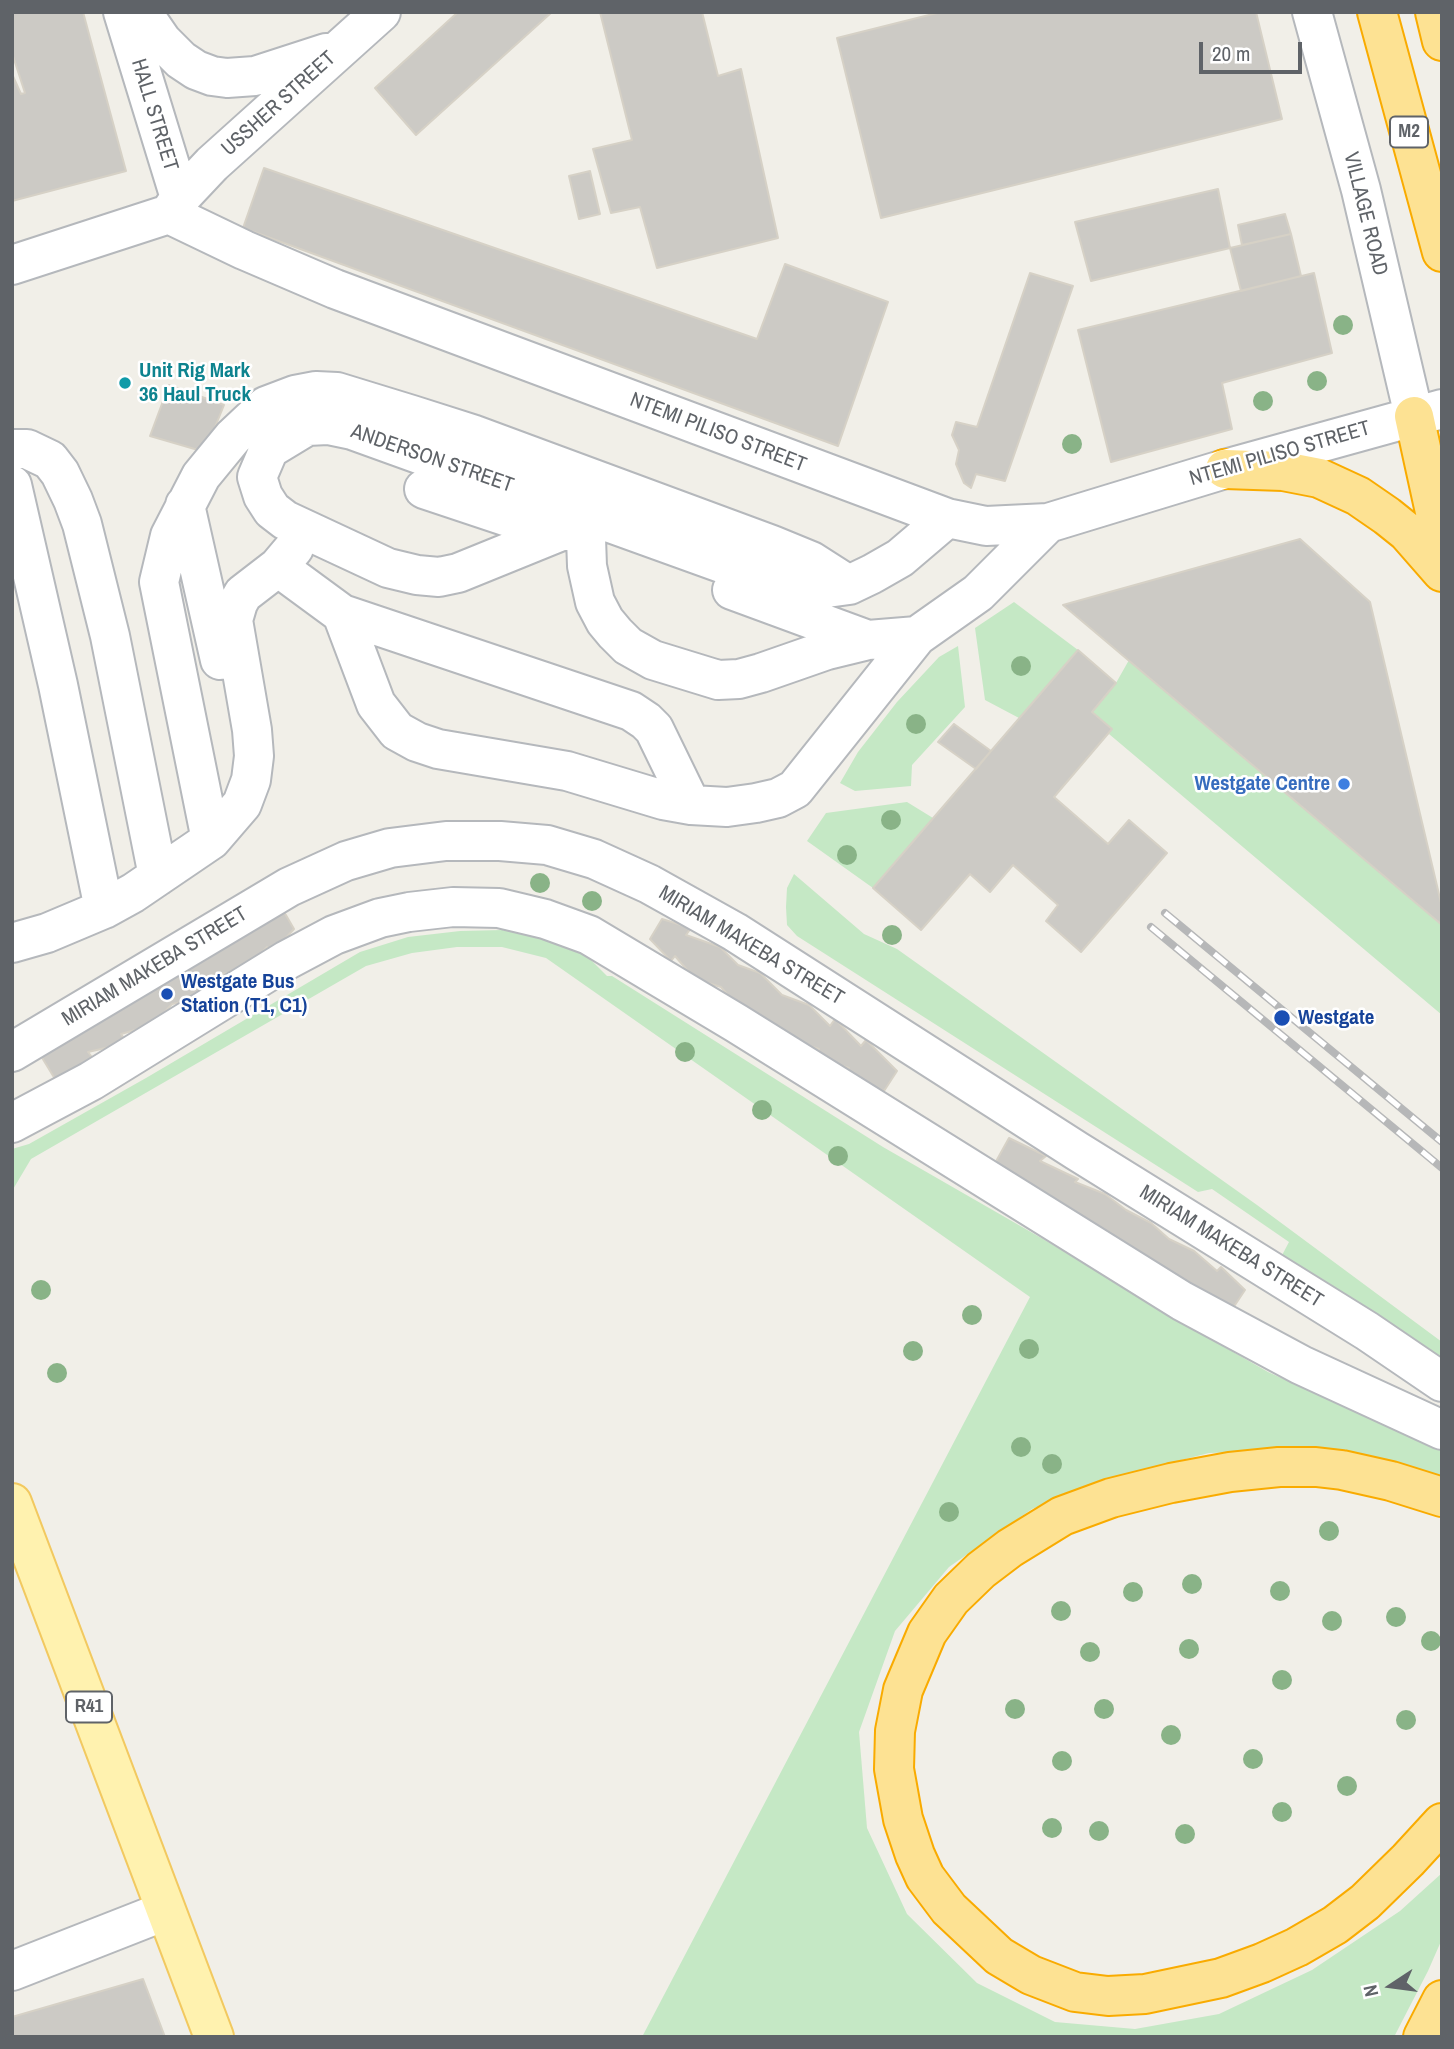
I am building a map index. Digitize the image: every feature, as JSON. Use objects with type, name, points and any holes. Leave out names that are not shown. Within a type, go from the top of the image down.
[{"type":"highway","name":"M2","points":[[1377,12],[1442,252]]},
{"type":"highway","points":[[1435,12],[1442,41]]},
{"type":"highway","points":[[1428,413],[1442,544]]},
{"type":"highway","points":[[1225,469],[1283,471],[1319,478],[1358,496],[1397,524],[1442,572]]},
{"type":"highway","points":[[1442,1497],[1412,1486],[1354,1473],[1316,1467],[1279,1467],[1230,1472],[1171,1483],[1111,1498],[1062,1516],[995,1559],[965,1584],[938,1617],[917,1653],[903,1690],[894,1749],[897,1793],[906,1829],[915,1855],[937,1895],[962,1923],[999,1956],[1031,1975],[1075,1992],[1108,1996],[1146,1994],[1221,1978],[1278,1956],[1317,1936],[1357,1909],[1394,1875],[1442,1823]]},
{"type":"highway","points":[[1423,2037],[1442,2000]]},
{"type":"main road","name":"R41","points":[[15,1522],[214,2037]]},
{"type":"street","name":"HALL STREET","points":[[123,12],[175,206]]},
{"type":"street","name":"HALL STREET","points":[[142,12],[162,41],[181,60],[196,71],[212,76],[255,76],[342,47]]},
{"type":"street","name":"USSHER STREET","points":[[175,206],[212,164],[381,12]]},
{"type":"street","name":"VILLAGE ROAD","points":[[1312,12],[1361,190],[1428,413]]},
{"type":"street","points":[[12,265],[175,206]]},
{"type":"street","name":"NTEMI PILISO STREET","points":[[175,206],[244,250],[335,289],[947,518],[986,526],[1048,523],[1225,469],[1428,413]]},
{"type":"street","points":[[211,840],[159,582],[170,536],[201,476],[233,437],[266,406],[295,395],[316,391],[337,392],[472,434],[772,545],[811,561],[849,585]]},
{"type":"street","name":"ANDERSON STREET","points":[[575,534],[458,573],[439,577],[417,575],[387,568],[285,520],[272,510],[263,496],[257,477],[269,449],[307,426],[328,425],[352,430],[746,572],[827,588],[849,585],[900,558],[947,518]]},
{"type":"street","points":[[12,449],[27,449],[50,460],[74,500],[110,636],[158,876]]},
{"type":"street","points":[[12,485],[58,685],[104,909]]},
{"type":"street","name":"ANDERSON STREET","points":[[424,489],[511,518],[575,534],[868,640]]},
{"type":"street","points":[[186,505],[214,634],[251,780]]},
{"type":"street","points":[[342,614],[376,704],[397,732],[438,749],[567,771],[663,800],[727,807],[778,798],[795,789],[918,636],[978,593],[1048,523]]},
{"type":"street","points":[[12,943],[47,933],[104,909],[133,893],[211,840],[242,804],[251,780],[254,756],[233,620],[243,594],[278,567],[307,529]]},
{"type":"street","name":"ANDERSON STREET","points":[[575,534],[595,602],[605,621],[628,646],[653,660],[718,680],[739,679],[827,650],[868,640],[918,636]]},
{"type":"street","points":[[278,567],[342,614],[631,711],[654,729],[691,805]]},
{"type":"street","name":"MIRIAM MAKEBA STREET","points":[[12,1052],[289,887],[346,861],[390,848],[446,841],[500,841],[547,845],[594,859],[649,884],[735,932],[1077,1151],[1367,1331],[1442,1382]]},
{"type":"street","points":[[12,1122],[91,1081],[288,960],[334,935],[380,918],[409,912],[499,908],[545,919],[601,941],[1182,1301],[1301,1365],[1442,1430]]},
{"type":"street","points":[[12,1971],[166,1912]]},
{"type":"green space","points":[[1014,602],[1078,650],[1019,718],[985,700],[975,628]]},
{"type":"green space","points":[[958,646],[965,707],[912,765],[911,786],[855,791],[840,783],[858,752],[897,702],[939,657]]},
{"type":"green space","points":[[1129,660],[1442,925],[1442,1015],[1109,734],[1112,729],[1092,712],[1116,683]]},
{"type":"green space","points":[[907,802],[933,818],[873,888],[807,841],[826,813]]},
{"type":"green space","points":[[794,874],[864,934],[897,949],[1257,1205],[1442,1342],[1442,1372],[1280,1259],[1289,1242],[1212,1189],[1198,1192],[797,936],[787,925],[786,907],[787,888]]},
{"type":"green space","points":[[503,930],[552,939],[580,949],[607,976],[612,976],[883,1147],[1169,1315],[1268,1372],[1442,1451],[1442,1478],[1320,1449],[1209,1453],[1114,1477],[1032,1509],[949,1567],[895,1631],[859,1732],[867,1828],[907,1914],[977,1983],[1055,2022],[1135,2029],[1219,2014],[1312,1970],[1400,1911],[1442,1873],[1442,1939],[1394,2037],[642,2037],[1030,1297],[546,958],[502,947],[457,947],[412,953],[366,966],[31,1159],[12,1191],[12,1149],[29,1144],[146,1078],[360,952],[408,937],[460,931]]},
{"type":"building","points":[[12,12],[83,12],[126,171],[12,201],[12,74],[21,94],[25,93],[12,53]]},
{"type":"building","points":[[458,12],[552,12],[416,135],[375,88]]},
{"type":"building","points":[[600,12],[702,12],[718,76],[741,69],[778,238],[657,268],[640,207],[611,213],[593,149],[632,140]]},
{"type":"building","points":[[941,12],[1256,12],[1282,119],[881,218],[837,38]]},
{"type":"building","points":[[264,168],[757,339],[785,264],[888,302],[838,446],[243,228]]},
{"type":"building","points":[[590,171],[600,214],[579,219],[569,176]]},
{"type":"building","points":[[1218,189],[1230,248],[1091,281],[1075,222]]},
{"type":"building","points":[[1285,214],[1291,234],[1242,245],[1238,225]]},
{"type":"building","points":[[1291,234],[1301,276],[1241,291],[1230,248]]},
{"type":"building","points":[[1030,273],[1073,286],[1005,481],[976,474],[971,488],[964,483],[956,464],[959,450],[952,435],[956,422],[977,427]]},
{"type":"building","points":[[1314,273],[1332,353],[1222,383],[1232,429],[1111,462],[1078,330]]},
{"type":"building","points":[[169,385],[224,405],[205,452],[150,436]]},
{"type":"building","name":"Westgate Centre","points":[[1300,539],[1370,602],[1442,907],[1442,925],[1063,605]]},
{"type":"building","points":[[1078,650],[1116,683],[1092,712],[1112,729],[1054,797],[1108,844],[1129,820],[1167,853],[1081,952],[1046,921],[1058,905],[1013,865],[990,892],[970,874],[921,930],[873,888]]},
{"type":"building","points":[[954,724],[991,751],[976,769],[938,742]]},
{"type":"building","name":"Westgate Bus Station (T1, C1)","points":[[283,910],[294,929],[271,954],[267,947],[245,971],[220,974],[200,998],[172,1004],[153,1025],[121,1034],[127,1043],[88,1052],[95,1061],[55,1079],[41,1056]]},
{"type":"building","points":[[662,919],[691,928],[686,935],[720,947],[738,965],[760,973],[782,995],[809,1005],[830,1026],[835,1019],[861,1046],[866,1040],[897,1071],[884,1091],[843,1075],[849,1068],[814,1057],[819,1049],[787,1039],[767,1019],[737,1006],[721,987],[695,979],[675,956],[671,961],[650,939]]},
{"type":"building","points":[[1009,1138],[1046,1156],[1040,1161],[1078,1179],[1075,1182],[1105,1194],[1126,1210],[1151,1223],[1169,1239],[1194,1251],[1217,1271],[1221,1267],[1245,1290],[1231,1311],[994,1165]]},
{"type":"building","points":[[143,1979],[165,2037],[12,2037],[12,2017]]},
{"type":"railway","points":[[1165,913],[1442,1142]]},
{"type":"railway","points":[[1151,927],[1442,1168]]},
{"type":"place","name":"Unit Rig Mark 36 Haul Truck","points":[[125,383]]},
{"type":"place","name":"Westgate Centre","points":[[1344,784]]},
{"type":"place","name":"Westgate Bus Station (T1, C1)","points":[[167,994]]},
{"type":"place","name":"Westgate","points":[[1282,1018]]}]
